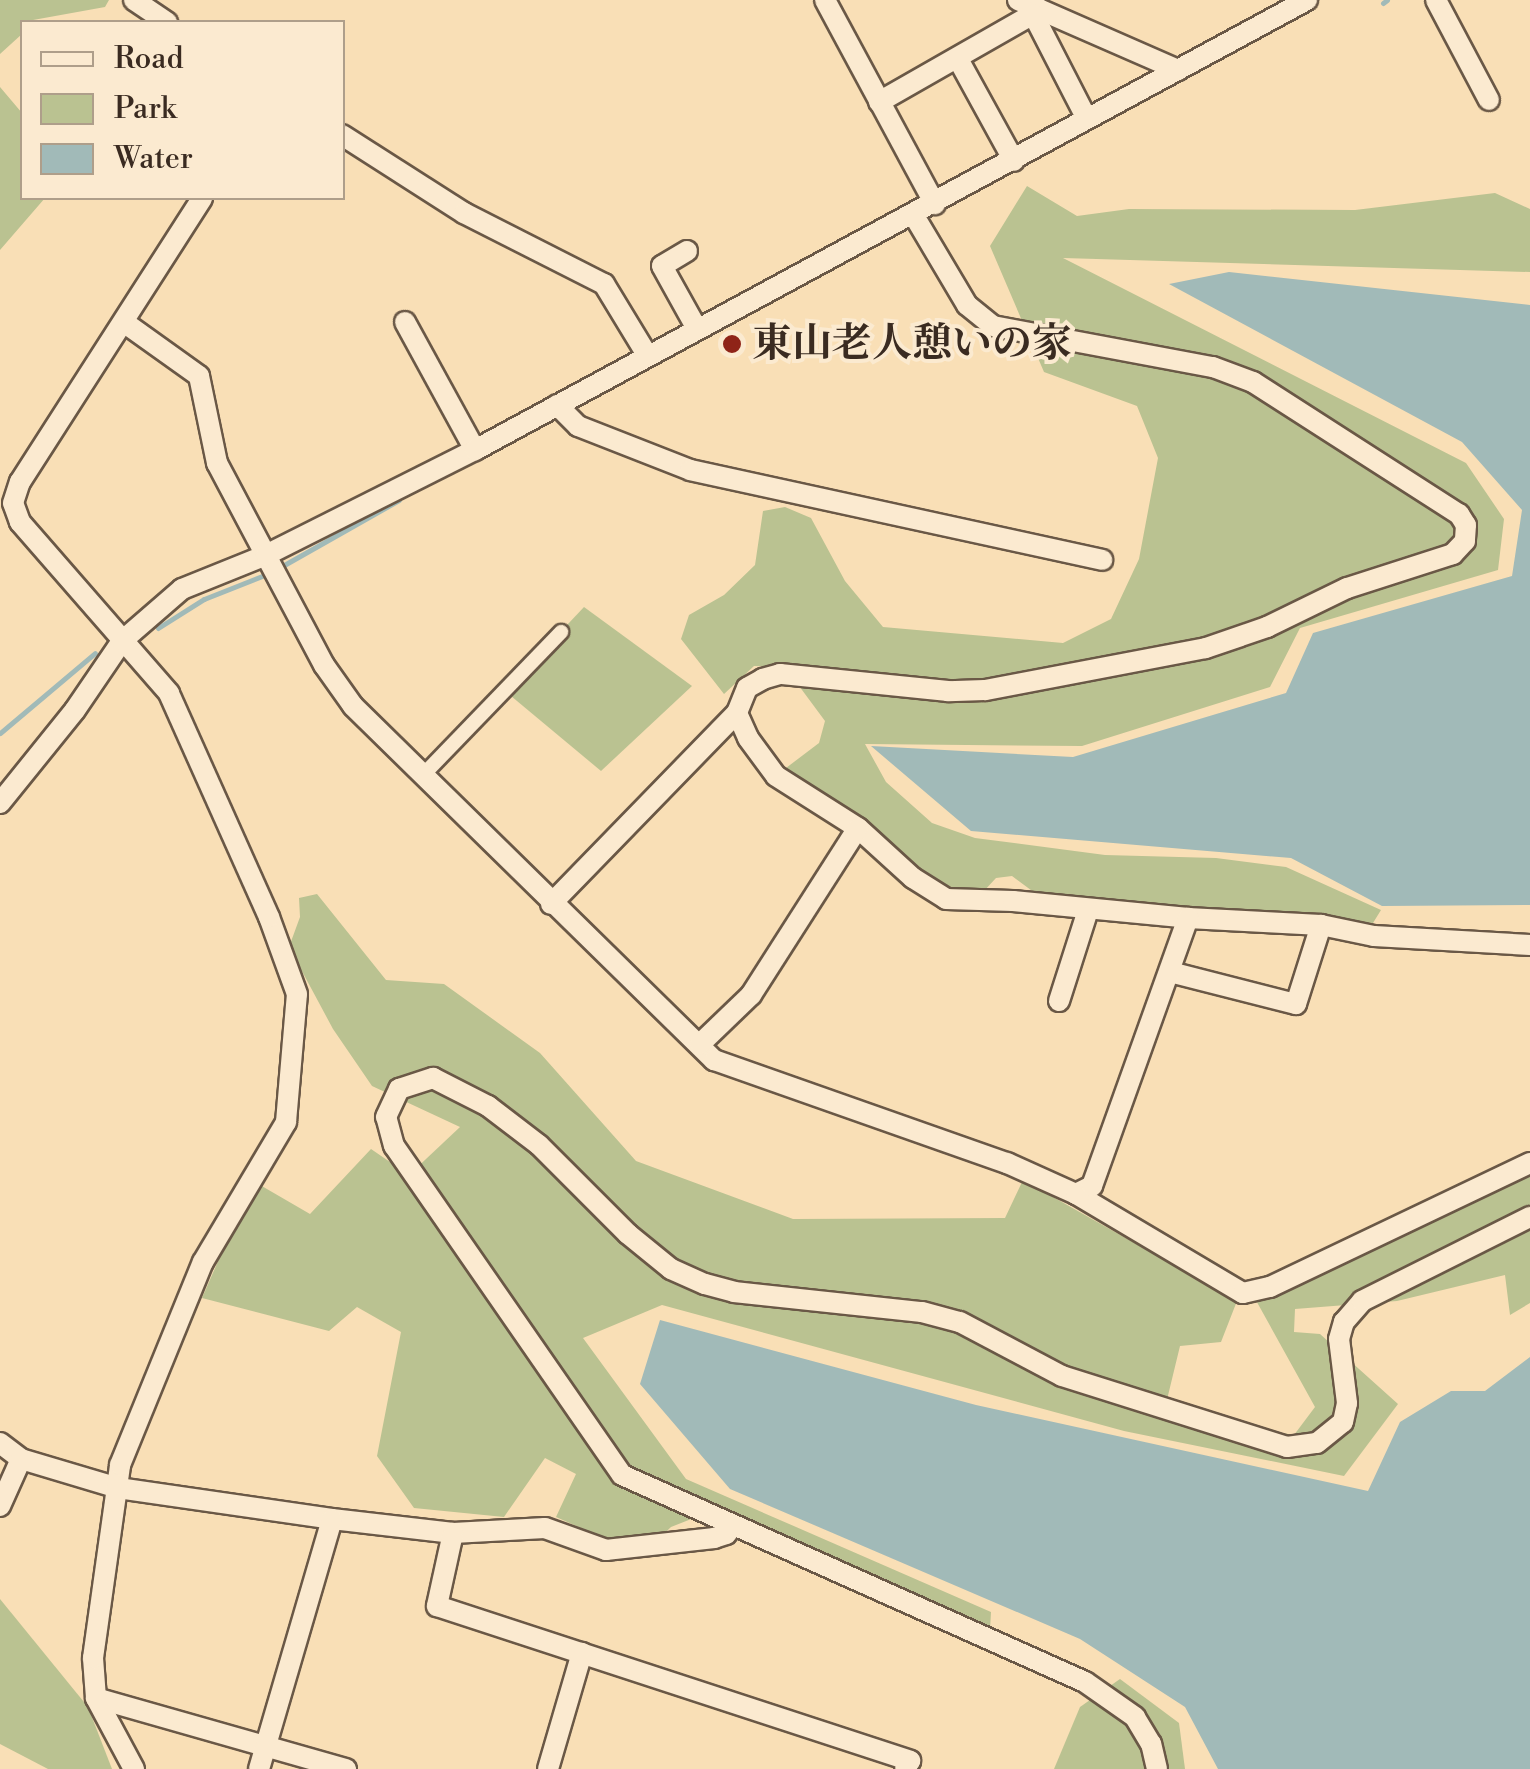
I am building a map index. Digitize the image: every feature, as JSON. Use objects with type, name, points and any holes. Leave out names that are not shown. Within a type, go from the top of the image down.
[{"type":"street","points":[[134,0],[164,20]]},
{"type":"street","points":[[825,0],[935,204]]},
{"type":"street","points":[[0,803],[75,710],[122,641],[182,589],[266,555],[475,450],[646,353],[935,204],[1307,0]]},
{"type":"street","points":[[1436,0],[1489,100]]},
{"type":"street","points":[[878,102],[958,59],[1030,8]]},
{"type":"street","points":[[1030,8],[1178,70]]},
{"type":"street","points":[[1030,8],[1088,119]]},
{"type":"street","points":[[958,59],[1014,161]]},
{"type":"street","points":[[345,137],[464,213],[604,284],[646,353]]},
{"type":"street","points":[[134,1769],[96,1698],[93,1658],[128,1436],[183,1318],[203,1262],[286,1122],[297,994],[269,917],[176,705],[20,522],[13,503],[20,482],[201,200]]},
{"type":"street","points":[[550,904],[737,713],[748,688],[780,674],[948,691],[985,690],[1206,648],[1267,627],[1348,588],[1453,554],[1465,541],[1466,525],[1458,514],[1253,382],[1213,367],[993,326],[967,305],[913,214]]},
{"type":"street","points":[[687,251],[662,266],[696,327]]},
{"type":"street","points":[[404,322],[475,450]]},
{"type":"street","points":[[124,323],[200,376],[217,463],[333,679],[353,706],[550,904],[714,1060],[1007,1163],[1076,1194],[1242,1293],[1270,1286],[1530,1163]]},
{"type":"street","points":[[557,405],[578,426],[690,470],[1102,560]]},
{"type":"street","points":[[423,775],[560,632]]},
{"type":"street","points":[[737,713],[776,776],[858,828],[912,878],[946,899],[1014,900],[1088,910],[1321,925],[1374,936],[1530,944]]},
{"type":"street","points":[[700,1044],[751,995],[858,828]]},
{"type":"street","points":[[1059,1001],[1088,910]]},
{"type":"street","points":[[1076,1194],[1092,1186],[1188,918]]},
{"type":"street","points":[[1170,972],[1296,1004],[1321,925]]},
{"type":"street","points":[[1157,1769],[1151,1744],[1136,1716],[1085,1682],[622,1474],[609,1462],[394,1146],[386,1116],[399,1089],[434,1078],[488,1106],[539,1144],[628,1234],[671,1269],[705,1284],[734,1292],[922,1312],[960,1322],[1062,1376],[1287,1447],[1317,1444],[1343,1422],[1347,1403],[1340,1339],[1344,1322],[1362,1301],[1530,1218]]},
{"type":"street","points":[[0,1443],[21,1459],[118,1488],[332,1519],[453,1532],[545,1528],[606,1550],[714,1538],[726,1534],[733,1526]]},
{"type":"street","points":[[0,1506],[21,1459]]},
{"type":"street","points":[[259,1769],[332,1519]]},
{"type":"street","points":[[453,1532],[437,1606],[910,1761],[905,1769]]},
{"type":"street","points":[[548,1769],[582,1654]]},
{"type":"street","points":[[96,1698],[346,1769]]},
{"type":"green space","points":[[0,0],[109,0],[105,7],[20,20],[20,36],[0,54]]},
{"type":"green space","points":[[0,87],[20,111],[20,200],[43,200],[0,250]]},
{"type":"green space","points":[[1027,186],[1077,216],[1129,209],[1355,210],[1495,193],[1530,209],[1530,272],[1063,258],[1466,463],[1504,519],[1498,570],[1300,628],[1270,687],[1082,746],[865,744],[886,782],[932,823],[975,838],[1105,855],[1216,858],[1286,867],[1381,910],[1373,923],[1039,896],[1012,876],[996,878],[983,892],[933,884],[865,822],[786,768],[819,743],[825,721],[785,667],[754,666],[724,694],[681,639],[689,615],[724,595],[755,565],[763,511],[785,507],[811,518],[845,581],[883,627],[1063,643],[1111,619],[1139,559],[1158,458],[1137,406],[1044,372],[990,246]]},
{"type":"green space","points":[[584,607],[692,686],[601,771],[505,691]]},
{"type":"green space","points":[[317,894],[386,980],[444,984],[540,1053],[636,1161],[793,1219],[1005,1218],[1023,1180],[1237,1301],[1221,1342],[1180,1346],[1164,1412],[1294,1435],[1315,1407],[1253,1295],[1530,1173],[1530,1303],[1510,1315],[1505,1275],[1397,1301],[1295,1309],[1294,1332],[1320,1334],[1398,1404],[1344,1476],[1124,1431],[662,1305],[583,1338],[686,1479],[991,1612],[990,1630],[714,1510],[671,1527],[642,1555],[556,1517],[576,1474],[545,1458],[504,1517],[414,1508],[377,1456],[401,1332],[357,1307],[329,1331],[202,1298],[253,1181],[310,1214],[371,1149],[409,1175],[460,1127],[372,1086],[333,1029],[289,947],[300,917],[299,898]]},
{"type":"green space","points":[[0,1599],[88,1707],[112,1769],[48,1769],[0,1744]]},
{"type":"green space","points":[[1120,1679],[1179,1723],[1185,1769],[1054,1769],[1080,1707]]},
{"type":"water","points":[[1229,272],[1530,305],[1530,905],[1382,906],[1291,858],[971,831],[871,746],[1073,757],[1286,693],[1313,633],[1512,576],[1522,510],[1462,442],[1169,284]]},
{"type":"water","points":[[660,1320],[976,1405],[1368,1491],[1400,1422],[1451,1391],[1485,1391],[1530,1357],[1530,1769],[1218,1769],[1185,1707],[1080,1639],[730,1489],[640,1384]]},
{"type":"waterway","points":[[1383,3],[1387,0]]},
{"type":"waterway","points":[[277,569],[399,500]]},
{"type":"waterway","points":[[158,628],[204,599],[267,574]]},
{"type":"waterway","points":[[0,733],[95,653]]},
{"type":"place","name":"東山老人憩いの家","points":[[732,344]]}]
